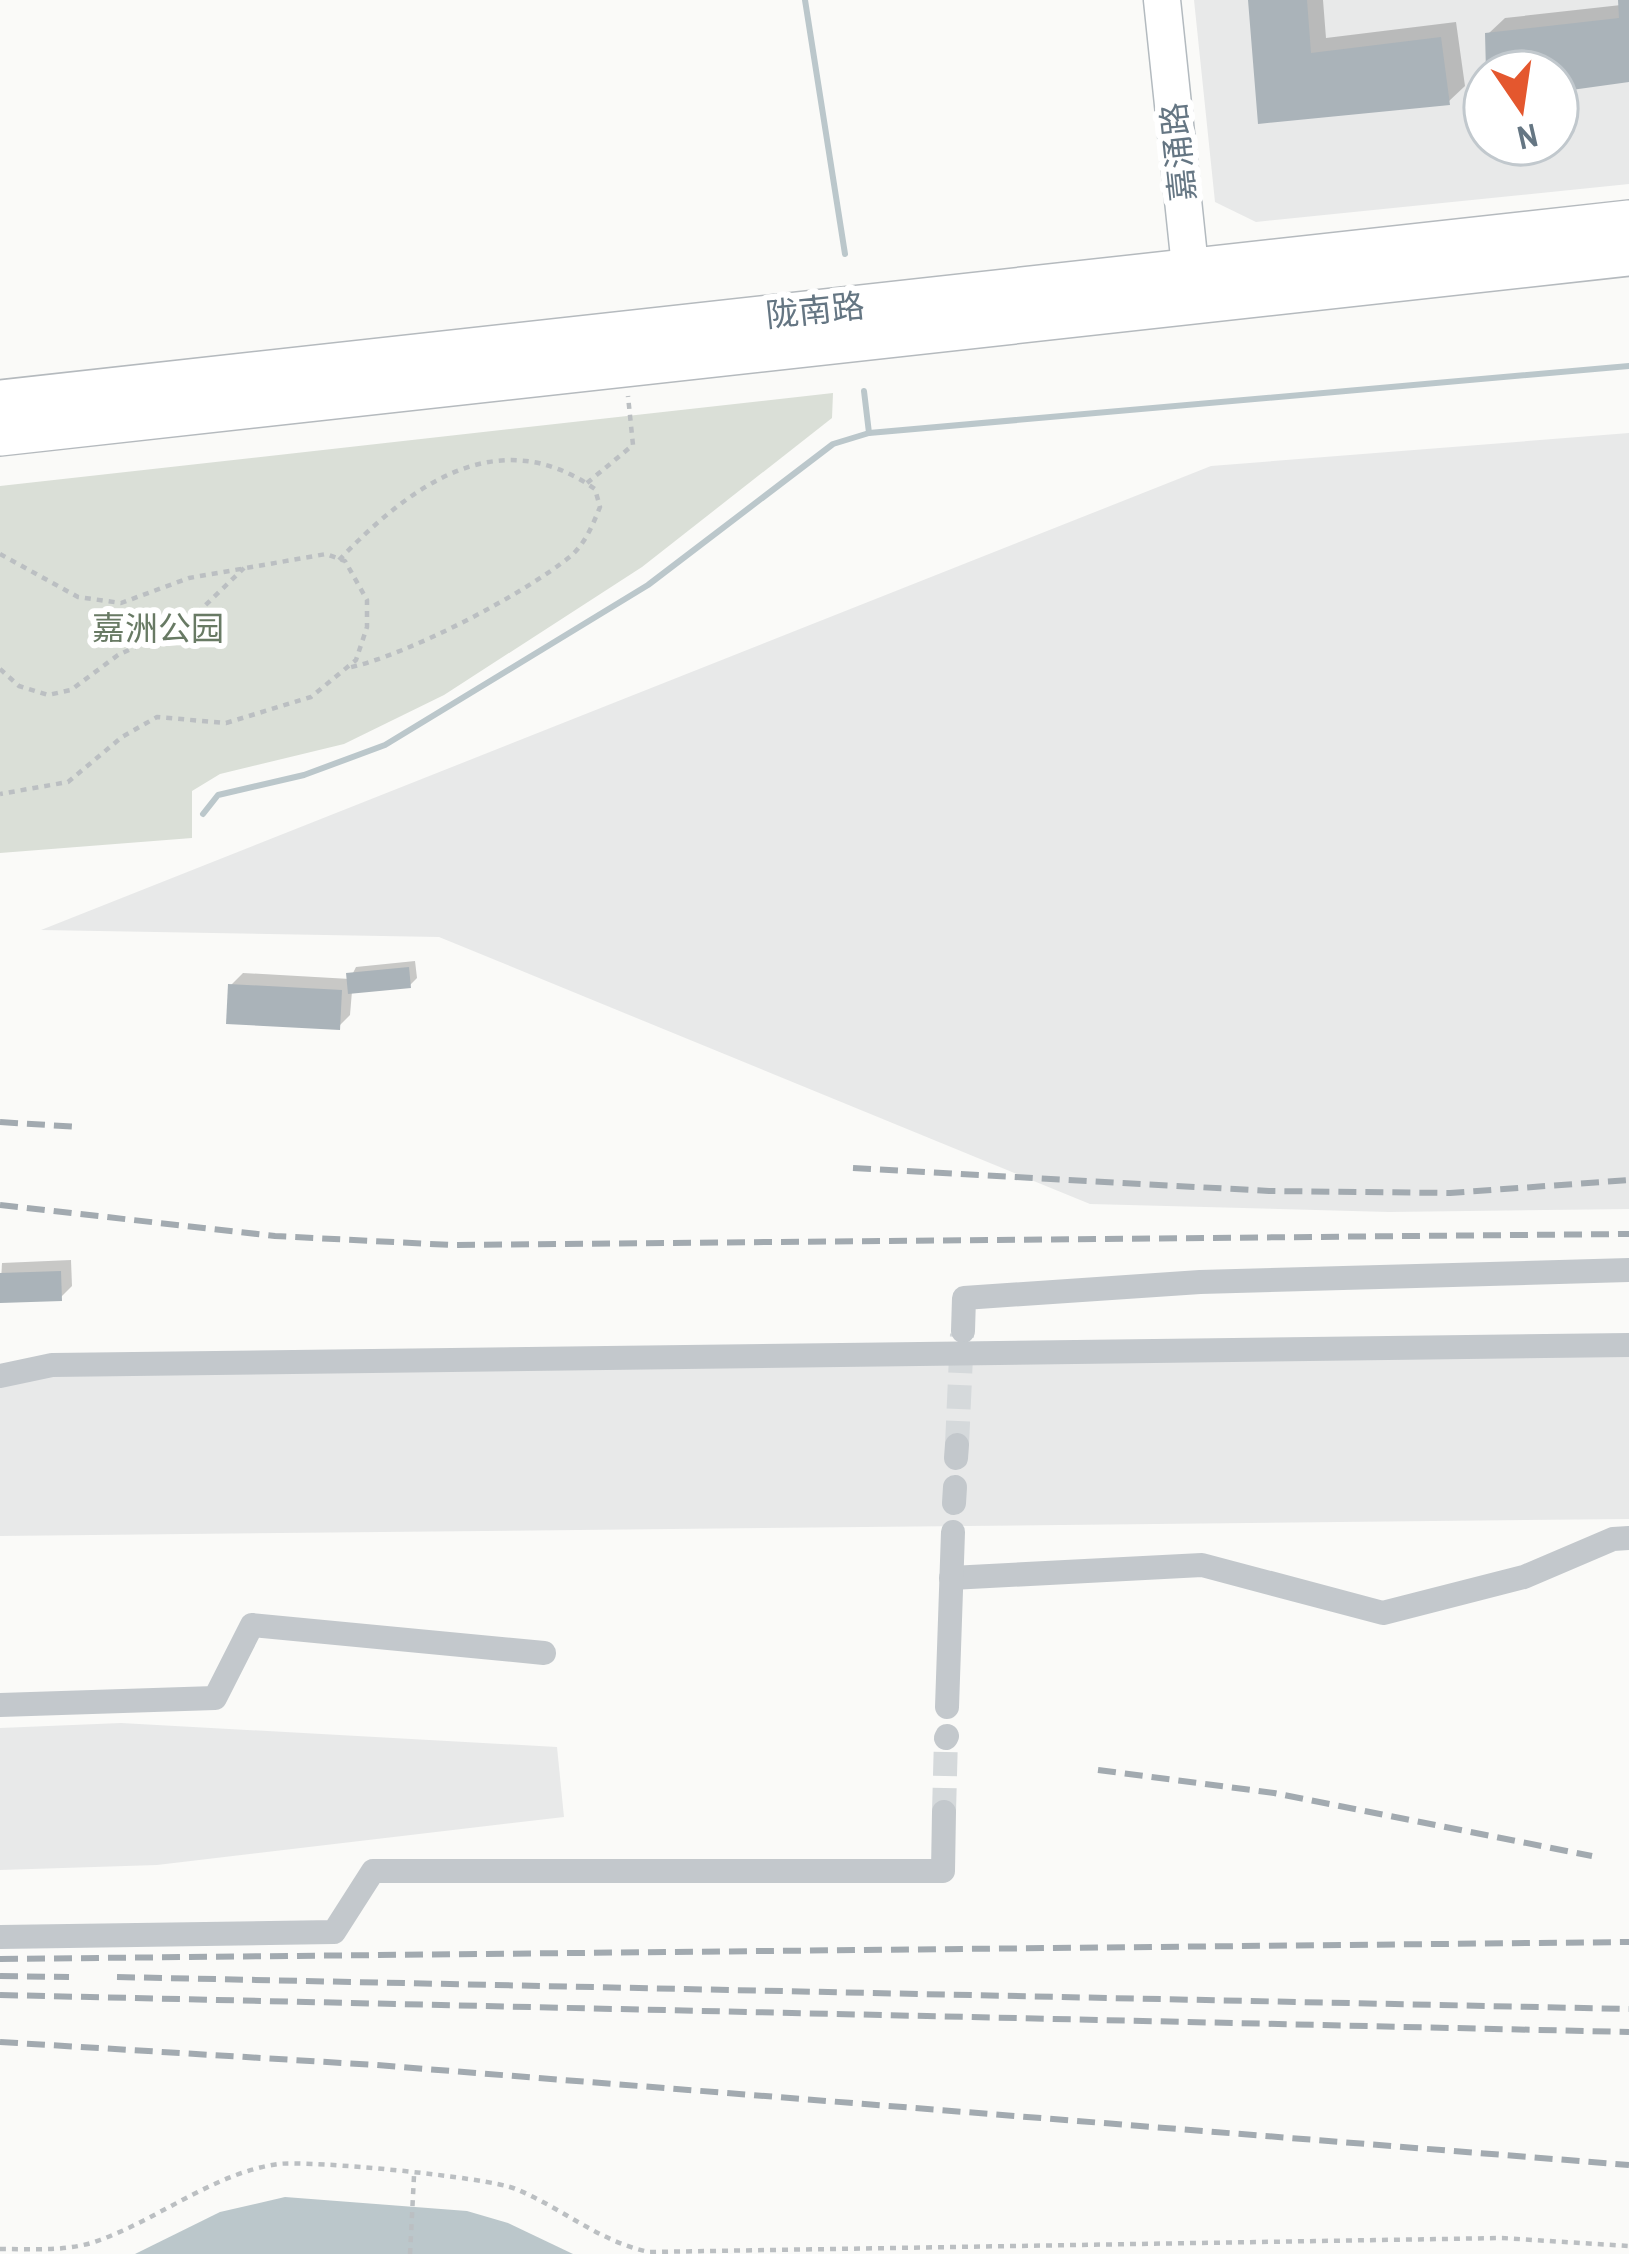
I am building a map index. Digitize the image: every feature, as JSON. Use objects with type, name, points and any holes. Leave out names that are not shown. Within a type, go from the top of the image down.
[{"type":"main road","name":"陇南路","points":[[0,436],[625,367],[1629,220]]},
{"type":"main road","name":"陇南路","points":[[0,400],[1192,286],[1629,256]]},
{"type":"street","name":"嘉涌路","points":[[1162,0],[1192,286]]},
{"type":"street","points":[[962,1331],[964,1298],[1200,1282],[1629,1270]]},
{"type":"street","points":[[0,1376],[52,1365],[1629,1345]]},
{"type":"street","points":[[947,1707],[952,1532]]},
{"type":"street","points":[[951,1578],[1202,1565],[1383,1613],[1455,1598],[1613,1539],[1629,1538]]},
{"type":"street","points":[[0,1705],[215,1698],[251,1625],[544,1653]]},
{"type":"street","points":[[0,1937],[334,1932],[373,1871],[943,1871],[944,1812]]},
{"type":"path","points":[[587,482],[633,445],[625,367]]},
{"type":"path","points":[[339,560],[381,516],[449,470],[528,460],[587,482],[595,489],[600,507],[574,553],[416,643],[377,662],[346,668]]},
{"type":"path","points":[[0,554],[79,597],[122,603],[189,578],[326,554],[339,560],[367,600],[368,627],[356,660],[311,697],[256,718],[226,723],[158,717],[122,737],[68,782],[0,794]]},
{"type":"path","points":[[0,669],[20,686],[48,695],[71,691],[118,655],[187,622],[244,568]]},
{"type":"path","points":[[0,2249],[76,2247],[239,2175],[281,2164],[513,2188],[611,2244],[649,2252],[1502,2238],[1629,2246]]},
{"type":"path","points":[[410,2254],[414,2175]]},
{"type":"shaded area","points":[[1194,0],[1629,0],[1629,184],[1256,222],[1215,202]]},
{"type":"shaded area","points":[[1629,433],[1629,1209],[1389,1212],[1090,1204],[439,937],[41,930],[1211,466]]},
{"type":"shaded area","points":[[1629,1343],[1629,1519],[0,1536],[0,1375]]},
{"type":"shaded area","points":[[121,1723],[557,1747],[564,1817],[157,1865],[0,1870],[0,1728]]},
{"type":"shaded area","points":[[285,2197],[467,2211],[508,2223],[573,2254],[135,2254],[220,2212]]},
{"type":"green space","name":"嘉洲公园","points":[[833,393],[832,418],[642,567],[444,695],[344,744],[220,774],[192,791],[192,838],[0,853],[0,486]]},
{"type":"building","points":[[1248,0],[1307,0],[1311,53],[1441,37],[1450,105],[1258,124]]},
{"type":"building","points":[[1618,0],[1629,0],[1629,82],[1581,89],[1581,48],[1485,48],[1485,33],[1619,18]]},
{"type":"building","points":[[409,967],[411,988],[348,994],[346,973]]},
{"type":"building","points":[[228,984],[342,990],[340,1030],[226,1024]]},
{"type":"building","points":[[61,1271],[62,1301],[0,1303],[0,1273]]},
{"type":"waterway","points":[[805,0],[845,254]]},
{"type":"waterway","points":[[864,391],[869,433],[1629,366]]},
{"type":"waterway","points":[[203,814],[218,795],[304,775],[385,745],[648,585],[833,444],[869,433]]},
{"type":"tunnel","points":[[957,1445],[962,1334]]},
{"type":"tunnel","points":[[944,1812],[946,1738]]},
{"type":"railway","points":[[0,1122],[79,1127]]},
{"type":"railway","points":[[853,1168],[1269,1191],[1450,1193],[1629,1180]]},
{"type":"railway","points":[[0,1205],[275,1236],[451,1245],[1629,1234]]},
{"type":"railway","points":[[1098,1770],[1274,1793],[1592,1856]]},
{"type":"railway","points":[[0,1959],[1629,1942]]},
{"type":"railway","points":[[0,1976],[69,1977]]},
{"type":"railway","points":[[117,1977],[1629,2009]]},
{"type":"railway","points":[[0,1995],[1629,2032]]},
{"type":"railway","points":[[0,2042],[376,2065],[1629,2165]]}]
